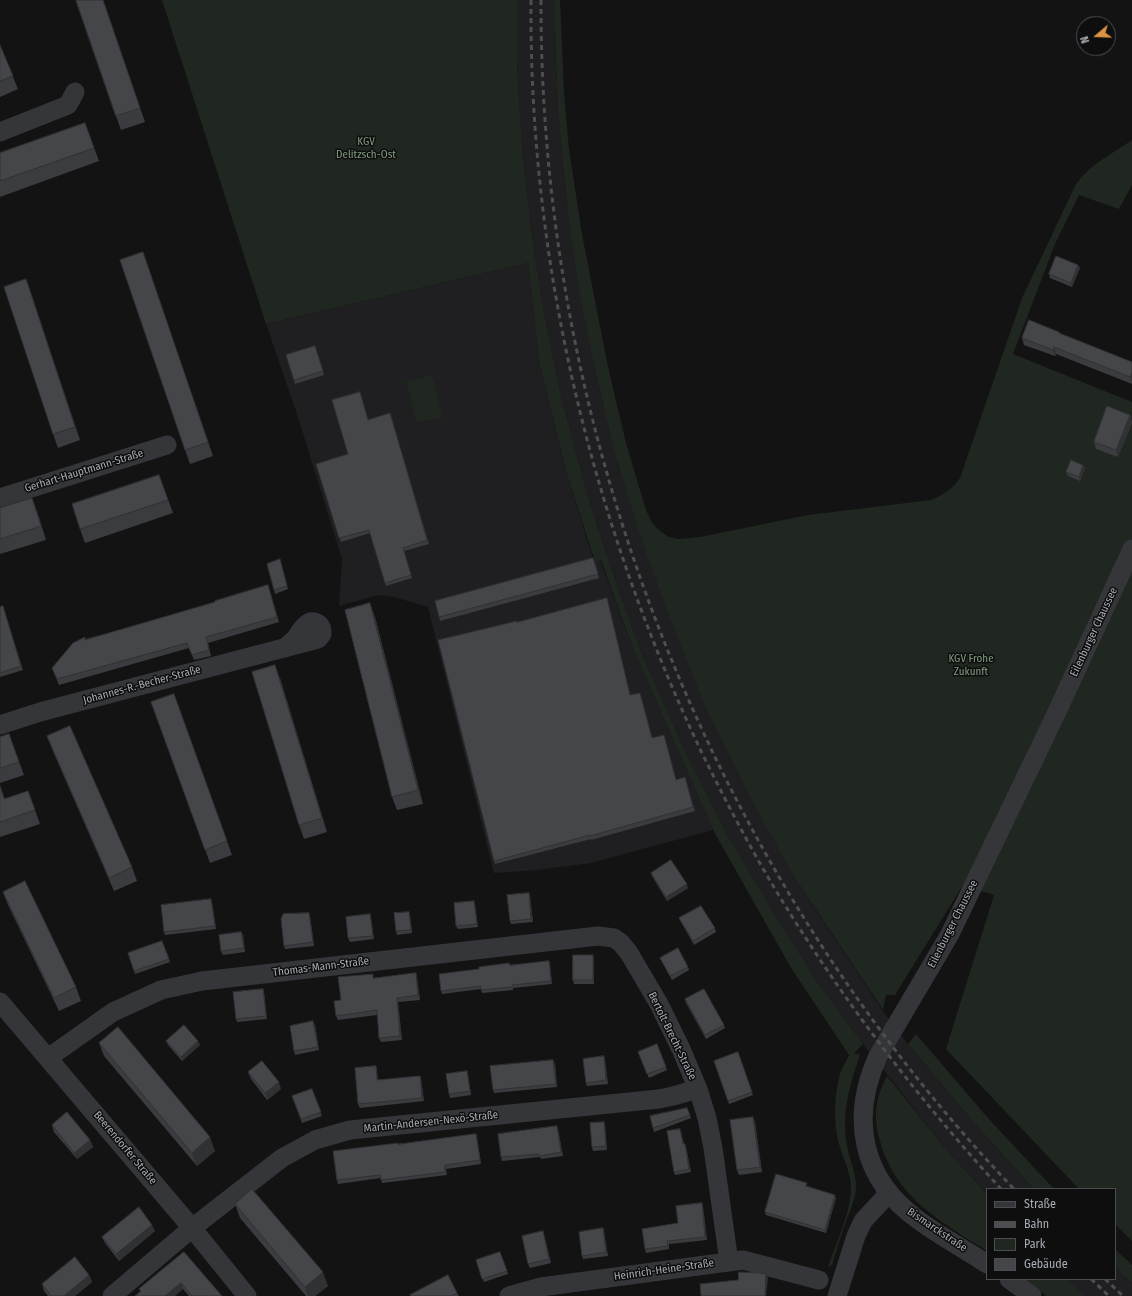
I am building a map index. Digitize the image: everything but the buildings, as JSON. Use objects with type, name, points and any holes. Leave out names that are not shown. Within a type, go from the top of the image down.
[{"type":"street","points":[[0,132],[68,105],[75,92]]},
{"type":"street","name":"Gerhart-Hauptmann-Straße","points":[[0,498],[167,445]]},
{"type":"street","name":"Eilenburger Chaussee","points":[[889,1193],[878,1176],[870,1159],[865,1143],[863,1110],[871,1071],[878,1056],[950,934],[1056,714],[1132,550]]},
{"type":"street","name":"Johannes-R.-Becher-Straße","points":[[0,725],[40,712],[285,648]]},
{"type":"street","name":"Thomas-Mann-Straße","points":[[48,1058],[113,1012],[161,990],[202,981],[598,936],[614,938]]},
{"type":"street","name":"Bertolt-Brecht-Straße","points":[[614,938],[621,943],[629,953],[659,1004],[681,1049],[698,1089],[713,1148],[729,1262]]},
{"type":"street","name":"Beerendorfer Straße","points":[[0,1002],[192,1228],[247,1296]]},
{"type":"street","name":"Martin-Andersen-Nexö-Straße","points":[[112,1296],[192,1228],[282,1158],[315,1140],[350,1130],[659,1099],[698,1089]]},
{"type":"street","points":[[837,1296],[856,1236],[863,1221],[889,1193]]},
{"type":"street","name":"Bismarckstraße","points":[[889,1193],[917,1219],[986,1263]]},
{"type":"street","name":"Heinrich-Heine-Straße","points":[[509,1296],[541,1287],[743,1260],[819,1280]]},
{"type":"street","points":[[1010,1280],[1032,1296]]},
{"type":"shaded area","points":[[517,0],[555,0],[558,113],[567,205],[597,380],[616,458],[639,533],[793,875],[882,1010],[908,1044],[974,1123],[1033,1188],[986,1188],[986,1193],[945,1148],[863,1044],[816,980],[725,830],[688,757],[643,657],[611,568],[587,493],[562,400],[544,312],[532,236],[522,146],[517,63]]},
{"type":"shaded area","points":[[528,263],[539,361],[565,468],[594,562],[600,560],[633,649],[713,830],[591,863],[537,870],[494,873],[428,607],[394,597],[378,595],[339,606],[342,559],[297,414],[266,324]]},
{"type":"shaded area","points":[[1116,1269],[1132,1283],[1132,1296],[1085,1296],[1068,1280],[1116,1280]]},
{"type":"green space","name":"KGV Delitzsch-Ost","points":[[162,0],[517,0],[517,63],[522,146],[532,236],[544,312],[562,400],[587,493],[611,568],[643,657],[688,757],[725,830],[816,980],[863,1044],[854,1053],[860,1055],[850,1088],[845,1122],[845,1133],[855,1176],[856,1191],[832,1265],[828,1267],[849,1207],[851,1188],[850,1177],[837,1136],[835,1109],[836,1091],[840,1074],[849,1055],[791,968],[713,830],[633,649],[601,560],[595,562],[565,468],[539,361],[528,263],[266,324]]},
{"type":"green space","name":"KGV Frohe Zukunft","points":[[555,0],[560,0],[564,93],[569,149],[582,234],[608,367],[626,443],[646,510],[653,524],[660,531],[669,537],[679,539],[700,537],[808,515],[931,500],[944,494],[951,488],[960,478],[1022,298],[1075,186],[1093,166],[1132,140],[1132,185],[1119,209],[1079,195],[1055,244],[1013,354],[1132,402],[1132,1241],[1116,1225],[1116,1188],[1078,1188],[946,1049],[994,895],[963,885],[895,995],[886,995],[883,1010],[793,875],[750,797],[705,706],[670,618],[639,533],[616,458],[597,380],[578,285],[567,205],[558,113]]},
{"type":"green space","points":[[432,375],[443,417],[417,423],[406,382]]},
{"type":"green space","points":[[916,1034],[987,1117],[1053,1188],[1033,1188],[974,1123],[908,1044]]},
{"type":"green space","points":[[887,1076],[945,1148],[986,1193],[986,1250],[937,1218],[922,1206],[908,1193],[897,1178],[887,1161],[876,1124],[876,1108]]},
{"type":"green space","points":[[1116,1250],[1132,1265],[1132,1283],[1116,1269]]},
{"type":"green space","points":[[1025,1280],[1068,1280],[1085,1296],[1046,1296]]},
{"type":"railway","points":[[531,0],[533,97],[541,194],[555,290],[574,385],[598,479],[627,571],[662,662],[701,751],[722,794],[780,898],[816,954],[865,1024],[917,1092],[1000,1188]]},
{"type":"railway","points":[[541,0],[549,164],[572,326],[610,485],[664,640],[731,789],[812,931],[907,1065],[1013,1188]]},
{"type":"railway","points":[[1092,1280],[1109,1296]]},
{"type":"railway","points":[[1106,1280],[1123,1296]]}]
